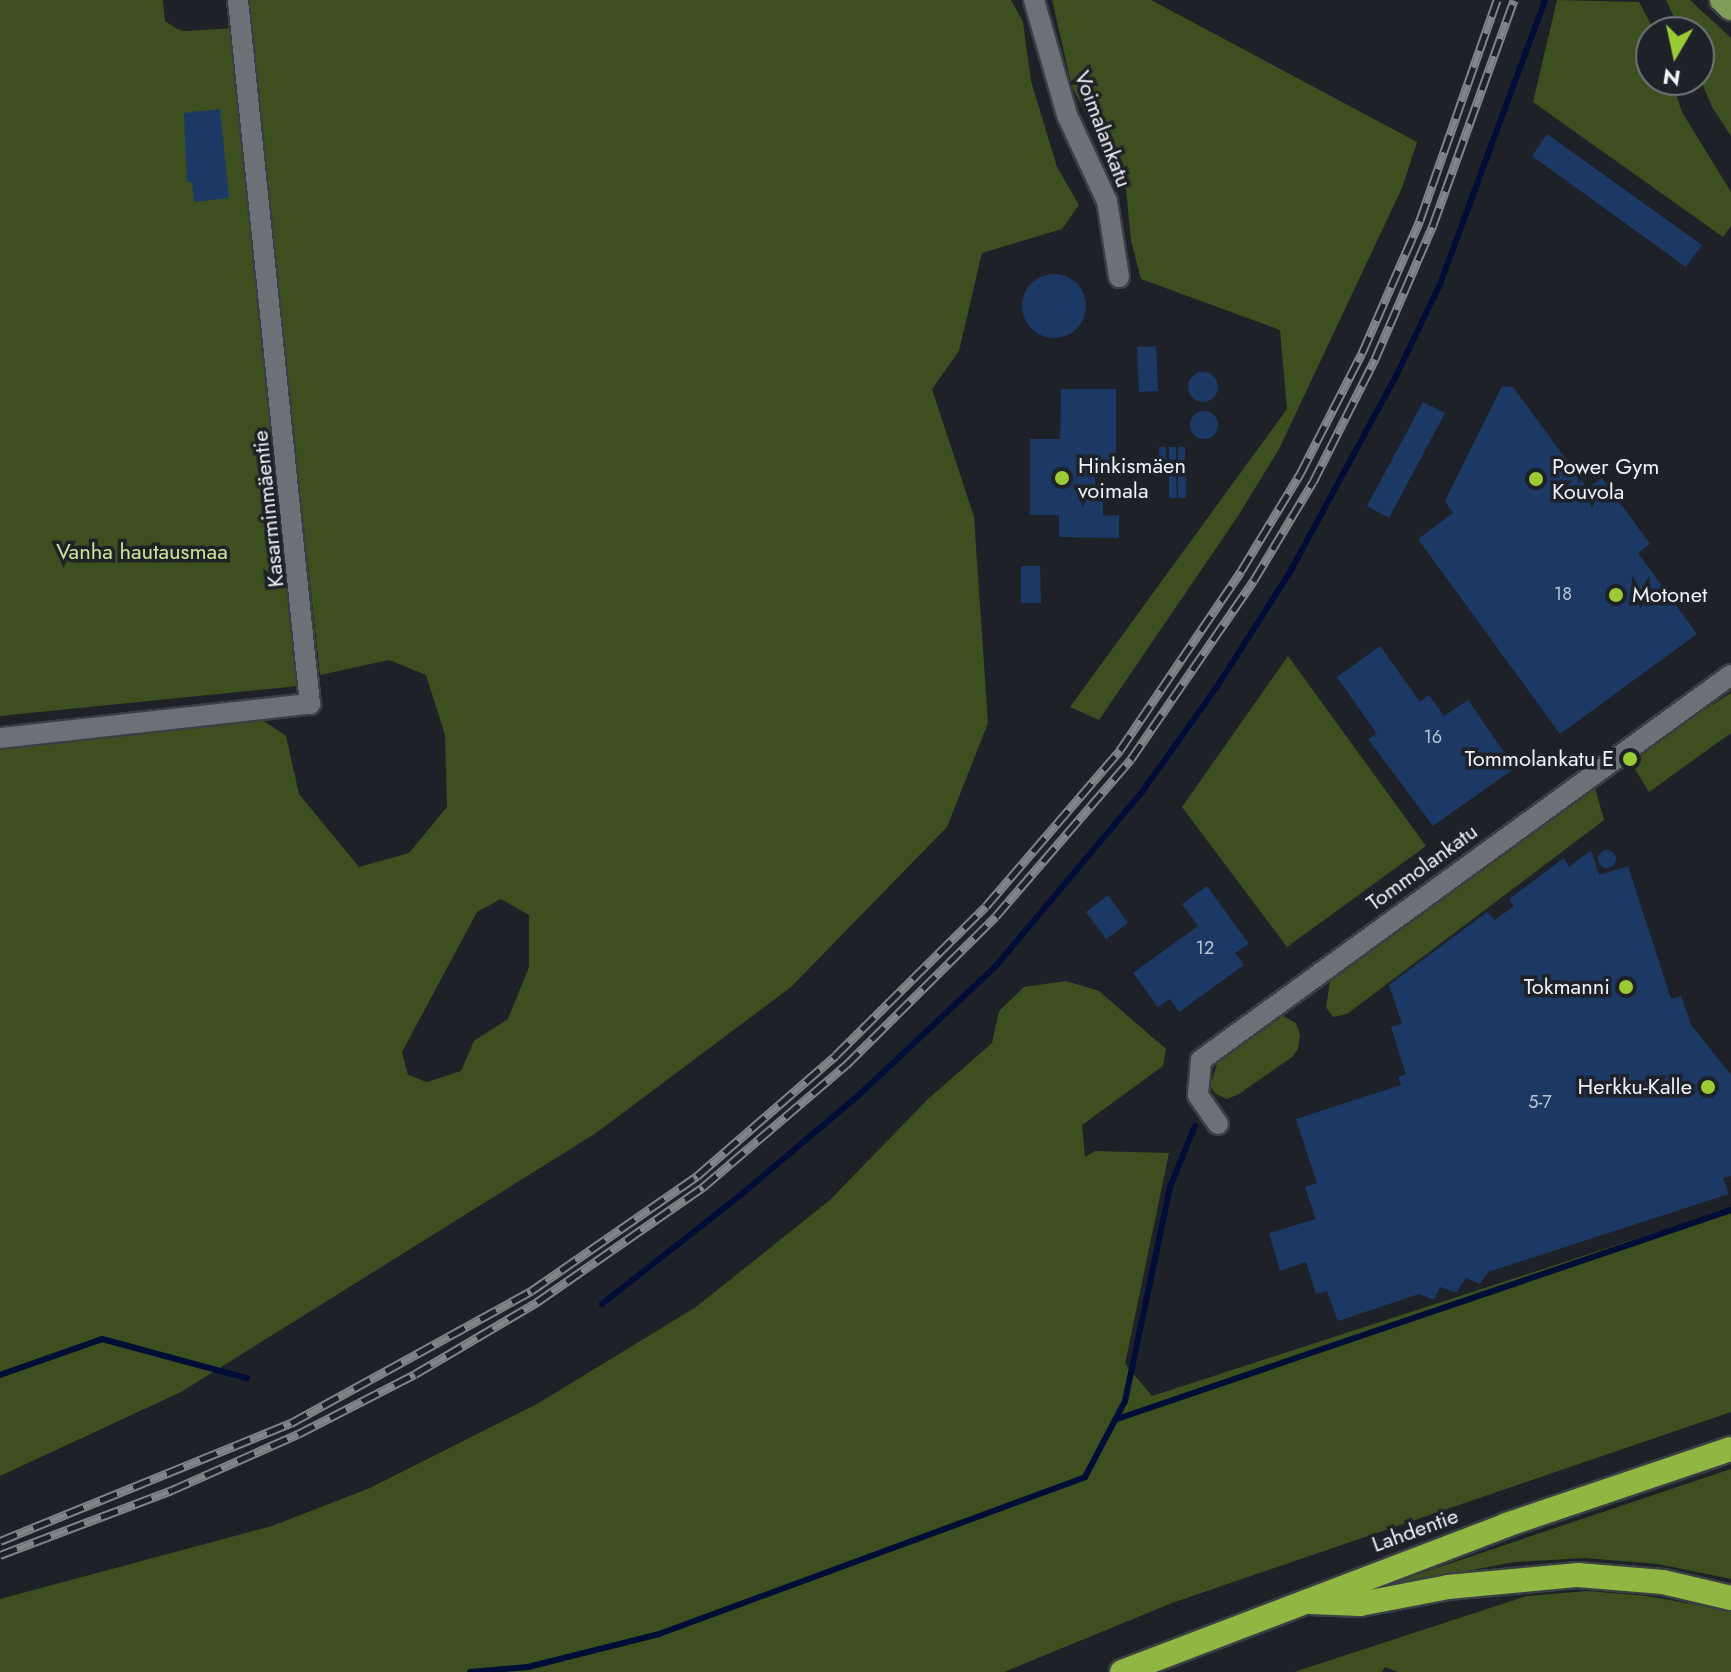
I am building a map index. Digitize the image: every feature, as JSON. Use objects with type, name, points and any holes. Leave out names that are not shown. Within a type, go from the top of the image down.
[{"type":"highway","name":"Lahdentie","points":[[1122,1672],[1300,1601],[1506,1525],[1731,1449]]},
{"type":"highway","points":[[1300,1601],[1360,1604],[1448,1587],[1578,1575],[1663,1582],[1731,1598]]},
{"type":"main road","points":[[1722,0],[1731,8]]},
{"type":"street","name":"Kasarminmäentie","points":[[0,738],[310,704],[238,0]]},
{"type":"street","name":"Voimalankatu","points":[[1034,0],[1067,115],[1107,201],[1119,277]]},
{"type":"street","name":"Tommolankatu","points":[[1218,1124],[1198,1095],[1201,1060],[1731,675]]},
{"type":"green space","name":"Vanha hautausmaa","points":[[0,0],[163,0],[165,21],[177,29],[233,28],[299,686],[0,716]]},
{"type":"green space","points":[[247,0],[1011,0],[1023,22],[1031,81],[1057,167],[1079,205],[1062,229],[982,253],[959,351],[932,389],[974,517],[988,723],[947,827],[791,987],[596,1133],[181,1392],[0,1476],[0,748],[264,721],[286,736],[299,794],[359,867],[409,853],[447,807],[445,735],[426,675],[389,660],[320,675]],"holes":[[[501,899],[529,915],[529,967],[508,1019],[474,1041],[461,1071],[427,1082],[408,1075],[402,1052],[477,912]]]},
{"type":"green space","points":[[1052,0],[1151,0],[1417,142],[1402,188],[1279,449],[1238,516],[1099,720],[1070,707],[1287,409],[1280,330],[1141,279],[1131,240],[1126,189],[1072,87]]},
{"type":"green space","points":[[1557,0],[1639,2],[1646,16],[1635,16],[1635,96],[1676,96],[1682,112],[1731,192],[1731,226],[1723,237],[1533,102]]},
{"type":"green space","points":[[1666,0],[1690,0],[1707,16],[1674,16]]},
{"type":"green space","points":[[1715,23],[1731,38],[1731,136],[1707,96],[1715,96]]},
{"type":"green space","points":[[1288,656],[1426,846],[1287,947],[1182,807]]},
{"type":"green space","points":[[1731,693],[1731,733],[1649,792],[1633,766],[1636,753]]},
{"type":"green space","points":[[1595,788],[1604,820],[1347,1014],[1333,1017],[1326,1007],[1330,981]]},
{"type":"green space","points":[[1066,981],[1099,991],[1166,1049],[1163,1066],[1082,1125],[1085,1157],[1095,1151],[1169,1153],[1125,1364],[1152,1396],[1731,1208],[1731,1412],[1172,1603],[1004,1672],[0,1672],[0,1599],[272,1526],[370,1488],[537,1404],[696,1307],[830,1200],[928,1099],[992,1043],[999,1011],[1024,987]]},
{"type":"green space","points":[[1283,1016],[1296,1023],[1300,1035],[1298,1049],[1292,1057],[1239,1094],[1227,1099],[1216,1094],[1210,1086],[1218,1061]]},
{"type":"green space","points":[[1731,1469],[1731,1579],[1658,1564],[1585,1558],[1515,1562],[1380,1587]]},
{"type":"green space","points":[[1587,1591],[1647,1596],[1731,1611],[1731,1672],[1398,1672],[1385,1667],[1382,1672],[1294,1672],[1527,1596]]},
{"type":"building","points":[[220,109],[229,198],[194,202],[192,182],[187,182],[184,113]]},
{"type":"building","points":[[1547,134],[1702,245],[1686,267],[1532,156]]},
{"type":"building","points":[[1054,274],[1072,280],[1080,288],[1086,306],[1080,324],[1072,332],[1054,338],[1036,332],[1028,324],[1022,306],[1028,288],[1036,280]]},
{"type":"building","points":[[1156,346],[1158,391],[1139,392],[1137,347]]},
{"type":"building","points":[[1203,372],[1214,376],[1218,387],[1214,398],[1203,402],[1192,398],[1188,387],[1192,376]]},
{"type":"building","points":[[1502,386],[1513,387],[1587,488],[1602,478],[1650,544],[1638,553],[1697,634],[1560,734],[1418,539],[1453,513],[1445,501]]},
{"type":"building","name":"Hinkismäen voimala","points":[[1061,389],[1116,389],[1116,460],[1095,460],[1095,495],[1103,495],[1103,516],[1119,515],[1119,538],[1059,537],[1059,515],[1030,515],[1030,439],[1060,439]]},
{"type":"building","points":[[1423,402],[1445,413],[1389,518],[1367,506]]},
{"type":"building","points":[[1204,411],[1214,415],[1218,425],[1214,435],[1204,439],[1194,435],[1190,425],[1194,415]]},
{"type":"building","points":[[1159,447],[1166,447],[1166,469],[1159,470]]},
{"type":"building","points":[[1169,447],[1176,447],[1176,470],[1169,469]]},
{"type":"building","points":[[1178,447],[1185,447],[1185,470],[1178,470]]},
{"type":"building","points":[[1169,476],[1176,476],[1177,498],[1169,498]]},
{"type":"building","points":[[1178,476],[1186,476],[1186,498],[1178,498]]},
{"type":"building","points":[[1021,566],[1040,566],[1041,603],[1021,603]]},
{"type":"building","points":[[1380,646],[1420,702],[1429,695],[1444,716],[1468,700],[1515,768],[1433,826],[1368,739],[1377,734],[1337,677]]},
{"type":"building","points":[[1591,850],[1599,875],[1628,866],[1671,999],[1681,996],[1691,1025],[1731,1075],[1731,1176],[1723,1178],[1729,1194],[1488,1272],[1480,1284],[1466,1278],[1456,1293],[1440,1287],[1434,1300],[1419,1294],[1338,1321],[1327,1291],[1316,1294],[1306,1262],[1280,1271],[1269,1233],[1316,1219],[1305,1187],[1317,1183],[1296,1119],[1401,1085],[1398,1077],[1406,1074],[1391,1027],[1402,1024],[1389,985],[1487,912],[1495,920],[1514,906],[1509,899],[1564,858],[1569,867]]},
{"type":"building","points":[[1607,850],[1616,859],[1607,868],[1598,859]]},
{"type":"building","points":[[1207,886],[1249,944],[1235,953],[1244,965],[1179,1012],[1170,999],[1158,1007],[1133,973],[1198,926],[1182,904]]},
{"type":"building","points":[[1108,895],[1128,923],[1106,939],[1086,912]]},
{"type":"waterway","points":[[602,1304],[743,1193],[859,1095],[995,967],[1142,792],[1218,685],[1290,572],[1396,376],[1440,284],[1545,0]]},
{"type":"waterway","points":[[470,1672],[528,1667],[659,1634],[1085,1477],[1125,1401],[1170,1187],[1195,1126]]},
{"type":"waterway","points":[[1117,1419],[1731,1210]]},
{"type":"waterway","points":[[0,1375],[102,1339],[247,1378]]},
{"type":"railway","points":[[0,1541],[291,1423],[531,1291],[697,1176],[836,1055],[986,906],[1120,750],[1241,571],[1300,474],[1362,353],[1420,220],[1497,0]]},
{"type":"railway","points":[[0,1555],[172,1490],[298,1434],[415,1374],[537,1302],[703,1187],[846,1065],[996,916],[1131,759],[1254,580],[1313,482],[1375,359],[1433,225],[1514,0]]},
{"type":"place","name":"Hinkismäen voimala","points":[[1062,478]]},
{"type":"place","name":"Power Gym Kouvola","points":[[1536,479]]},
{"type":"place","name":"Motonet","points":[[1616,595]]},
{"type":"place","name":"Tommolankatu E","points":[[1630,759]]},
{"type":"place","name":"Tokmanni","points":[[1626,987]]},
{"type":"place","name":"Herkku-Kalle","points":[[1708,1087]]}]
